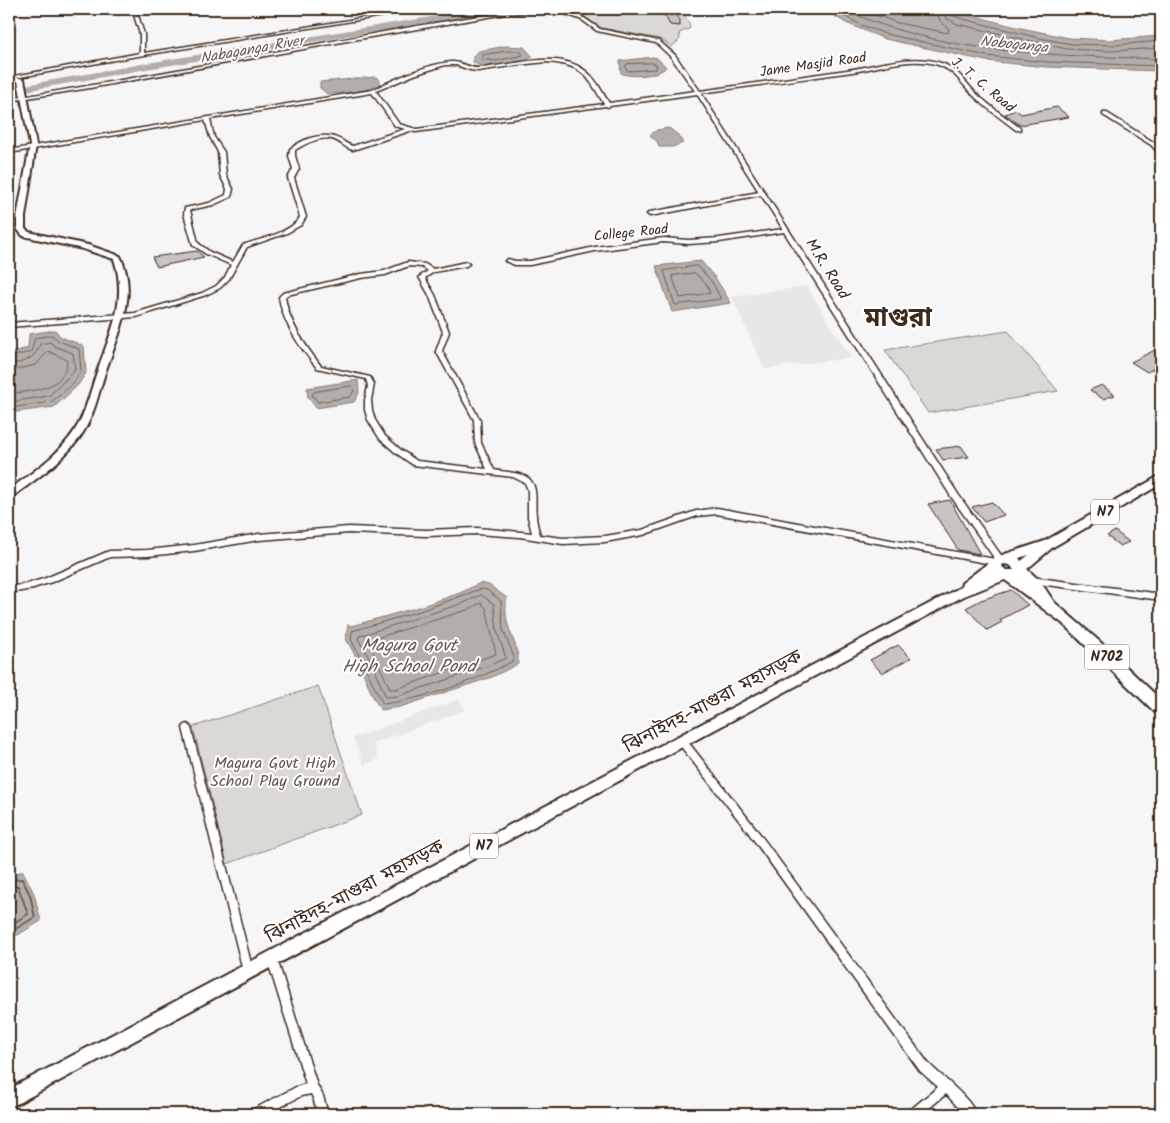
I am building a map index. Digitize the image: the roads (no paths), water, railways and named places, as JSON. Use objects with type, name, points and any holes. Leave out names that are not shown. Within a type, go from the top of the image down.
[{"type":"highway","name":"N7","points":[[959,593],[1000,560],[1049,544],[1161,479]]},
{"type":"highway","name":"N7","points":[[959,593],[1014,572],[1038,555],[1049,544]]},
{"type":"highway","points":[[1000,560],[1014,561],[1014,572]]},
{"type":"highway","name":"N702","points":[[1014,572],[1032,580],[1052,607]]},
{"type":"highway","name":"N702","points":[[1014,572],[1020,586],[1052,607],[1161,709]]},
{"type":"highway","name":"ঝিনাইদহ-মাগুরা মহাসড়ক","points":[[9,1099],[959,593]]},
{"type":"main road","points":[[9,78],[21,79],[33,146],[21,217],[21,229],[26,234],[85,247],[117,258],[123,274],[120,323],[80,430],[47,463],[9,494]]},
{"type":"street","points":[[134,9],[142,34],[142,54]]},
{"type":"street","points":[[9,78],[142,54],[424,9]]},
{"type":"street","points":[[9,100],[24,95],[90,87],[345,40],[506,13],[547,9]]},
{"type":"street","name":"M.R. Road","points":[[554,9],[582,19],[600,30],[657,42],[673,56],[699,93],[955,496],[1000,560]]},
{"type":"street","points":[[9,151],[373,91],[444,64],[459,64],[478,70],[542,61],[575,66],[584,71],[608,106]]},
{"type":"street","name":"Jame Masjid Road","points":[[411,129],[416,131],[446,128],[608,106],[866,69],[894,63],[932,62]]},
{"type":"street","name":"J. T. C. Road","points":[[932,62],[949,69],[977,97],[1018,129]]},
{"type":"street","points":[[373,91],[397,125],[411,129]]},
{"type":"street","points":[[1106,114],[1153,144],[1161,153]]},
{"type":"street","points":[[207,118],[212,137],[221,152],[223,175],[230,189],[229,196],[211,204],[186,209],[195,244],[208,253],[234,264]]},
{"type":"street","points":[[9,325],[136,315],[204,294],[218,287],[227,278],[245,246],[285,232],[299,224],[303,217],[291,178],[296,169],[292,156],[293,149],[302,143],[330,138],[336,139],[347,148],[353,148],[411,129]]},
{"type":"street","points":[[650,214],[762,193]]},
{"type":"street","name":"College Road","points":[[508,261],[530,263],[595,249],[663,240],[688,242],[719,240],[786,230]]},
{"type":"street","points":[[432,271],[424,265],[408,264],[385,273],[361,276],[285,294],[282,297],[282,301],[290,323],[319,367],[368,378],[371,382],[368,400],[369,414],[373,424],[404,455],[415,463],[522,477],[530,482],[533,492],[532,516],[537,537]]},
{"type":"street","points":[[466,264],[432,271],[422,277],[432,295],[446,332],[439,351],[477,420],[478,443],[492,473]]},
{"type":"street","points":[[9,590],[49,580],[109,554],[148,553],[194,548],[259,537],[349,530],[477,531],[563,540],[605,539],[643,532],[696,514],[717,511],[1000,560]]},
{"type":"street","points":[[1032,580],[1161,597]]},
{"type":"street","points":[[187,728],[248,971]]},
{"type":"street","points":[[682,741],[756,835],[915,1056],[935,1079],[946,1087],[971,1114]]},
{"type":"street","points":[[272,959],[323,1114]]},
{"type":"street","points":[[914,1114],[946,1087]]},
{"type":"street","points":[[256,1114],[300,1091],[313,1088]]},
{"type":"water","name":"Noboganga","points":[[823,9],[948,9],[1012,26],[1069,38],[1110,40],[1161,36],[1161,71],[1047,67],[986,61],[885,39],[846,23]]},
{"type":"water","points":[[506,46],[524,47],[533,57],[511,65],[494,67],[486,67],[473,62],[473,56],[479,51]]},
{"type":"water","points":[[657,58],[666,67],[663,70],[644,75],[625,75],[621,73],[620,61]]},
{"type":"water","points":[[375,77],[379,79],[381,84],[362,91],[327,94],[320,88],[320,82]]},
{"type":"water","points":[[669,128],[678,135],[683,143],[672,147],[659,147],[657,141],[651,137],[651,134],[657,130]]},
{"type":"water","points":[[701,261],[716,279],[731,303],[672,312],[656,266]]},
{"type":"water","points":[[55,330],[61,337],[84,346],[86,373],[78,385],[54,407],[9,413],[9,353],[28,348],[29,334]]},
{"type":"water","points":[[358,380],[359,393],[354,402],[316,408],[308,397],[307,388]]},
{"type":"water","name":"Magura Govt High School Pond","points":[[480,583],[489,585],[507,598],[506,617],[516,648],[518,664],[492,677],[400,707],[381,710],[346,639],[348,624],[351,626],[419,607],[460,593]]},
{"type":"water","points":[[23,871],[34,894],[41,921],[16,936],[9,938],[9,876]]},
{"type":"waterway","name":"Nabaganga River","points":[[9,91],[147,66],[496,9]]},
{"type":"district","name":"মাগুরা","points":[[898,319]]},
{"type":"park label","name":"Magura Govt High School Play Ground","points":[[275,772]]}]
